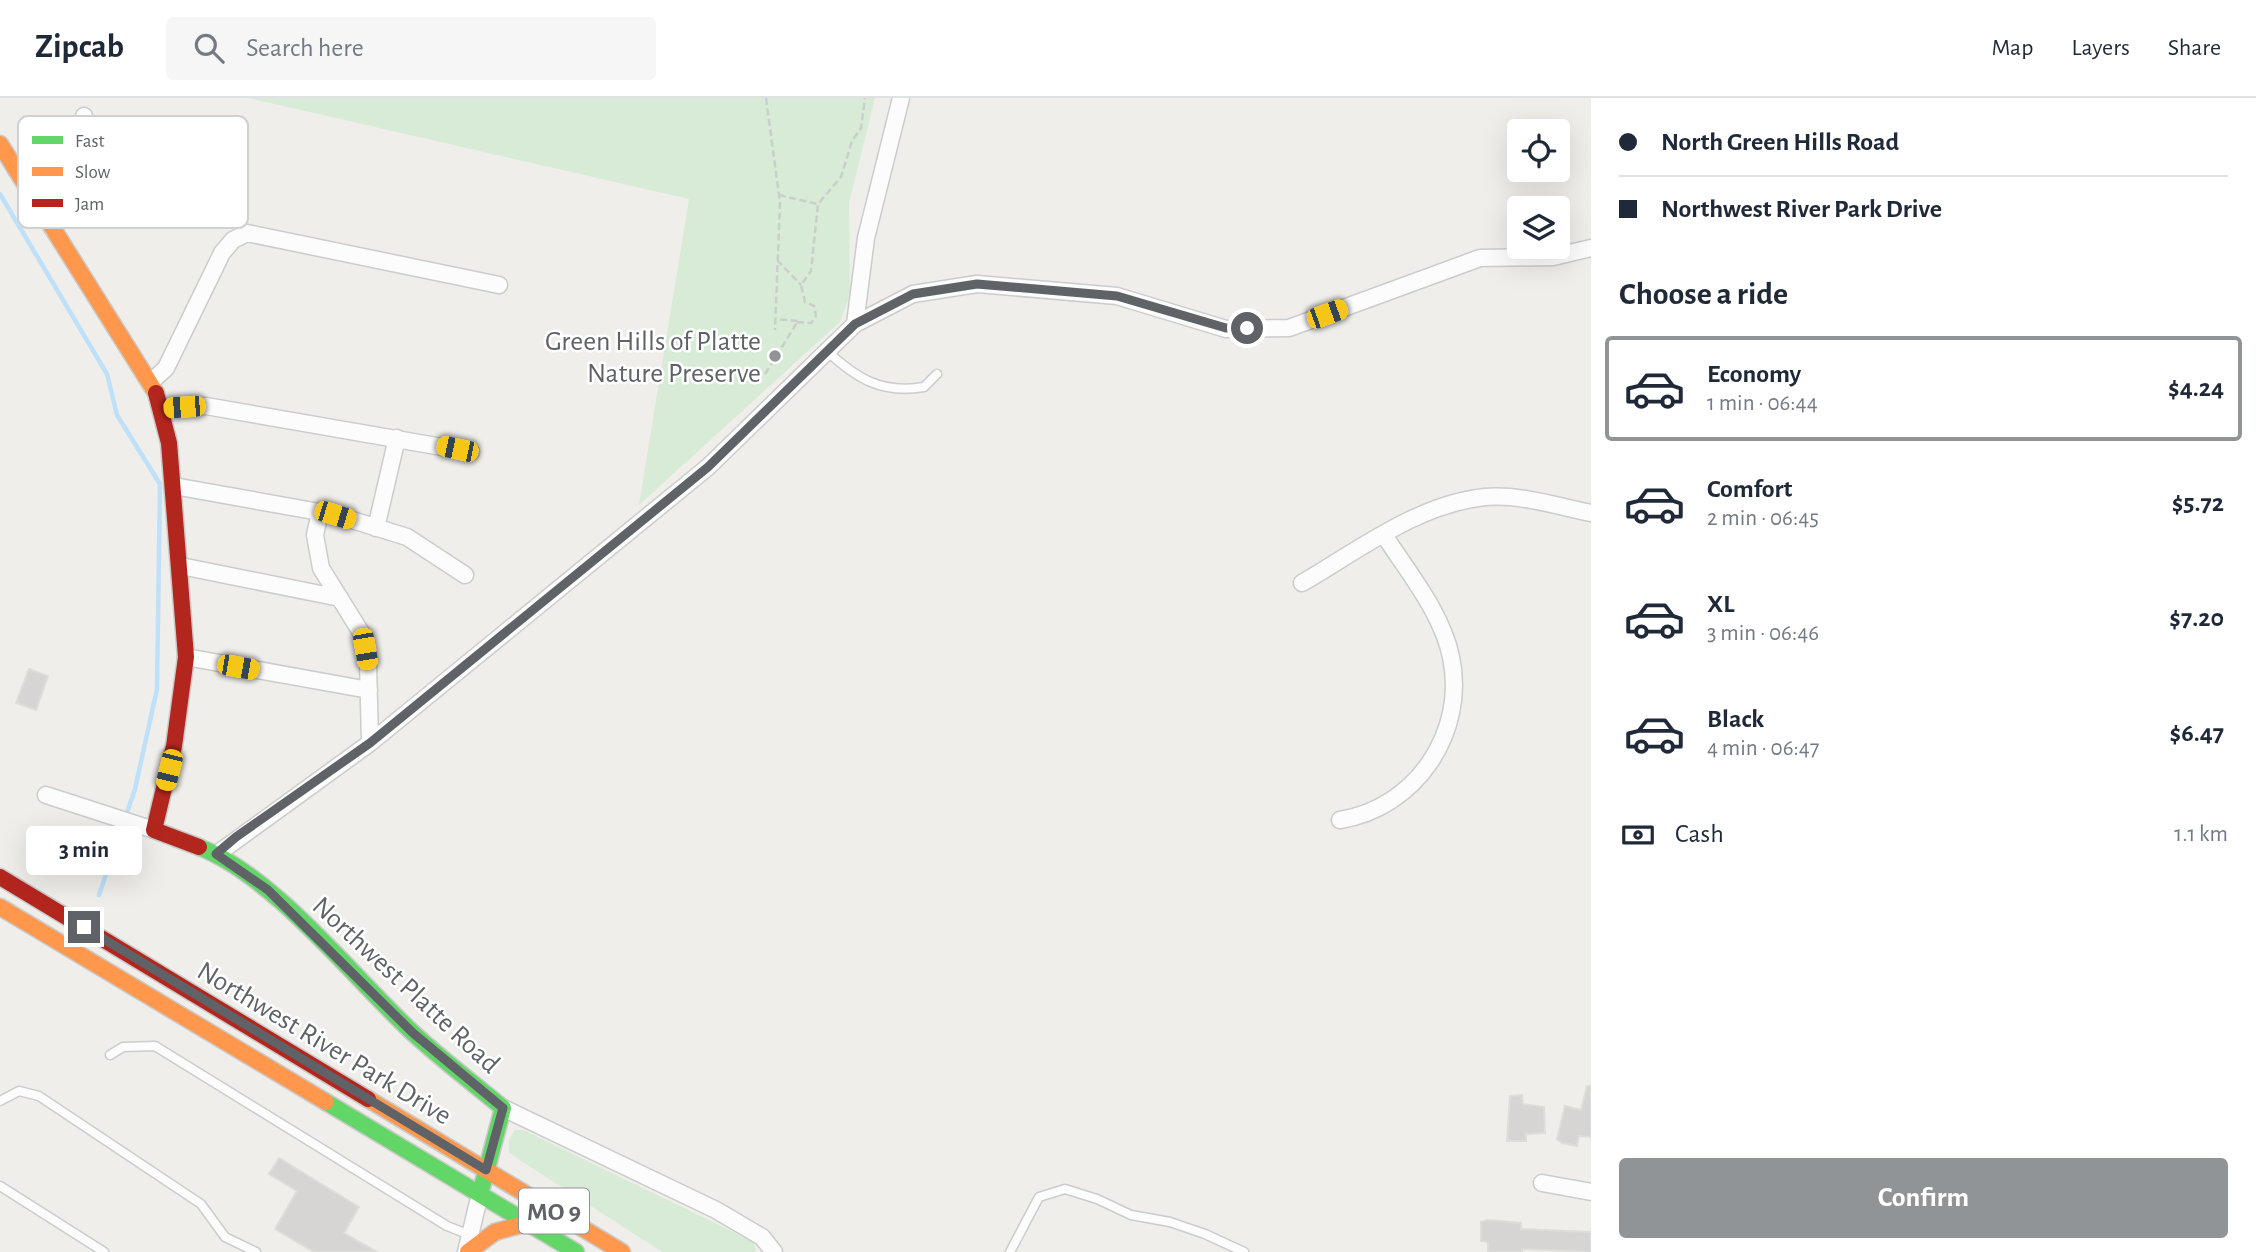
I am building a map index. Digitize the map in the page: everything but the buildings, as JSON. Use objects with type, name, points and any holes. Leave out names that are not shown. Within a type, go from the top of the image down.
[{"type":"main road","points":[[0,144],[18,173]]},
{"type":"main road","points":[[53,229],[150,383],[161,409],[174,486],[186,657],[174,746],[148,828]]},
{"type":"main road","name":"Northwest Platte Road","points":[[148,828],[216,854],[268,890],[413,1033],[503,1108]]},
{"type":"main road","name":"Northwest River Park Drive","points":[[0,877],[622,1252]]},
{"type":"main road","name":"Northwest River Park Drive","points":[[0,907],[576,1252]]},
{"type":"main road","points":[[480,1194],[503,1108]]},
{"type":"main road","points":[[467,1252],[477,1242],[506,1227],[527,1223]]},
{"type":"street","points":[[855,324],[870,219],[901,98]]},
{"type":"street","points":[[150,383],[166,368],[222,254],[233,240],[247,233],[499,285]]},
{"type":"street","points":[[216,854],[370,743],[708,467],[855,324],[913,294],[977,284],[1117,296],[1226,328],[1289,328],[1480,258],[1553,257],[1591,248]]},
{"type":"street","points":[[161,409],[206,406],[471,452]]},
{"type":"street","points":[[376,528],[397,438]]},
{"type":"street","points":[[174,486],[320,512],[407,537],[465,575]]},
{"type":"street","points":[[1302,583],[1384,535],[1442,506],[1486,497],[1513,498],[1591,513]]},
{"type":"street","points":[[320,512],[315,535],[321,568],[362,634],[369,690],[370,743]]},
{"type":"street","points":[[1340,820],[1356,817],[1388,803],[1415,781],[1432,762],[1451,719],[1454,692],[1451,657],[1443,633],[1384,535]]},
{"type":"street","points":[[181,566],[340,598]]},
{"type":"street","points":[[186,657],[369,690]]},
{"type":"street","points":[[46,795],[148,828]]},
{"type":"street","name":"Northwest Platte Road","points":[[503,1108],[716,1210],[762,1237],[774,1252]]},
{"type":"street","points":[[1542,1183],[1591,1192]]},
{"type":"street","points":[[467,1252],[480,1194]]},
{"type":"lane","points":[[827,351],[863,381],[892,390],[924,387],[937,374]]},
{"type":"lane","points":[[110,1055],[123,1047],[155,1046],[412,1205],[470,1235]]},
{"type":"lane","points":[[0,1101],[19,1091],[39,1096],[201,1204],[225,1237],[256,1252]]},
{"type":"lane","points":[[0,1186],[104,1252]]},
{"type":"lane","points":[[1010,1252],[1039,1197],[1065,1189],[1097,1199],[1131,1215],[1170,1222],[1205,1234],[1244,1252]]},
{"type":"path","points":[[766,98],[779,195],[775,330]]},
{"type":"path","points":[[775,319],[811,323],[816,316],[814,306],[805,302],[800,293],[801,285],[811,271],[818,204],[841,177],[852,141],[861,128],[865,98]]},
{"type":"path","points":[[779,195],[818,204]]},
{"type":"path","points":[[777,260],[801,285]]},
{"type":"path","points":[[765,374],[797,322]]},
{"type":"green space","points":[[249,98],[875,98],[849,203],[850,294],[840,322],[639,505],[689,199]]},
{"type":"green space","points":[[515,1130],[523,1130],[754,1242],[756,1252],[662,1252],[509,1153],[509,1140]]},
{"type":"waterway","points":[[0,194],[18,224]]},
{"type":"waterway","points":[[20,228],[107,374],[117,415],[160,484],[157,689],[135,789],[99,895]]},
{"type":"traffic: fast","points":[[199,847],[227,861],[284,904],[412,1032],[503,1108],[482,1187]]},
{"type":"traffic: fast","points":[[326,1102],[576,1252]]},
{"type":"traffic: slow","points":[[0,144],[18,173]]},
{"type":"traffic: slow","points":[[53,228],[156,393]]},
{"type":"traffic: slow","points":[[0,907],[326,1102]]},
{"type":"traffic: slow","points":[[368,1099],[622,1252]]},
{"type":"traffic: slow","points":[[468,1252],[495,1232],[528,1223]]},
{"type":"traffic: jam","points":[[156,393],[169,443],[186,657],[174,746],[154,830],[199,847]]},
{"type":"traffic: jam","points":[[0,877],[368,1099]]},
{"type":"place","name":"Green Hills of Platte Nature Preserve","points":[[775,356]]},
{"type":"route","points":[[84,927],[486,1170],[503,1108],[413,1033],[268,890],[216,854],[370,743],[708,467],[855,324],[913,294],[977,284],[1117,296],[1226,328],[1247,328]]}]
